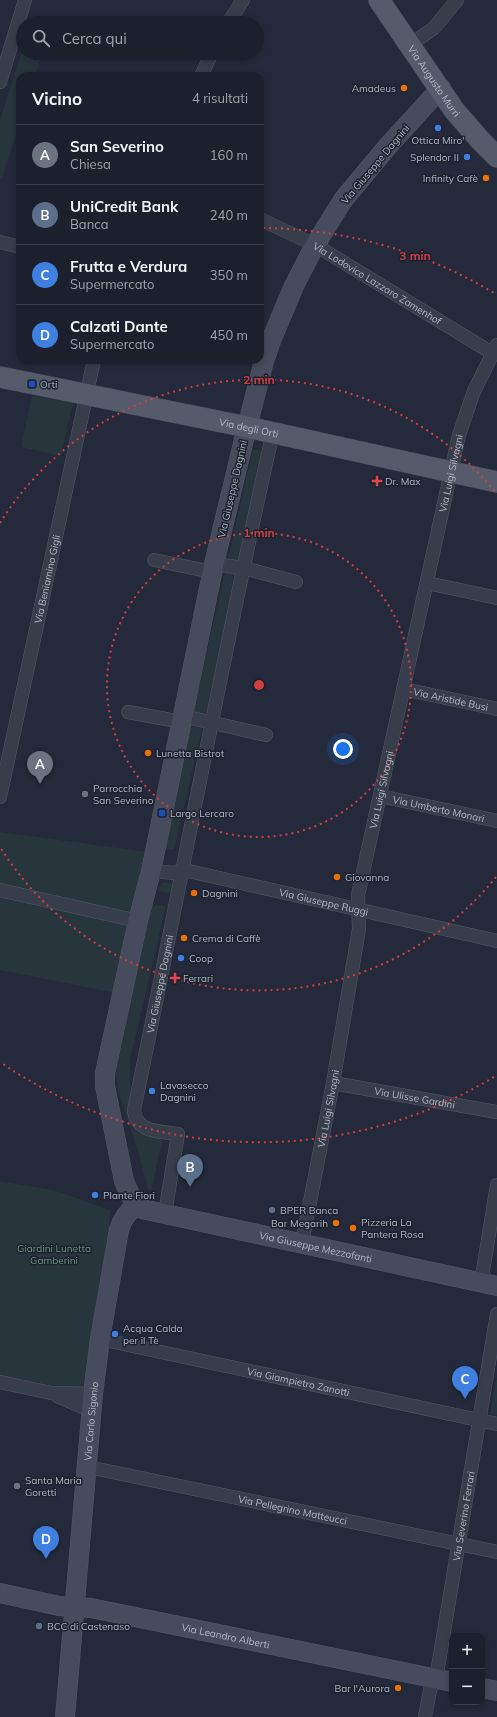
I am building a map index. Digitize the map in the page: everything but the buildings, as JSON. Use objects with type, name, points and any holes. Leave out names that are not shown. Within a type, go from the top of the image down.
[{"type":"main road","name":"Via Augusto Murri","points":[[379,0],[466,126],[497,157]]},
{"type":"main road","name":"Via degli Orti","points":[[0,377],[273,432],[497,482]]},
{"type":"street","points":[[20,16],[25,0]]},
{"type":"street","points":[[233,16],[243,0]]},
{"type":"street","points":[[410,44],[434,28],[457,0]]},
{"type":"street","points":[[0,82],[16,30]]},
{"type":"street","points":[[203,72],[209,60]]},
{"type":"street","name":"Via Giuseppe Dagnini","points":[[264,361],[294,286],[315,245],[344,200],[362,175],[441,88]]},
{"type":"street","name":"Via Lodovico Lazzaro Zamenhof","points":[[264,221],[315,245],[495,349]]},
{"type":"street","points":[[0,242],[16,246]]},
{"type":"street","name":"Via Luigi Silvagni","points":[[302,1243],[333,1083],[359,929],[358,895],[458,435],[468,405],[495,349]]},
{"type":"street","name":"Via Beniamino Gigli","points":[[0,797],[93,364]]},
{"type":"street","name":"Via Giuseppe Dagnini","points":[[137,1205],[128,1192],[124,1181],[107,1099],[105,1073],[138,921],[151,871],[213,568],[246,427],[263,364]]},
{"type":"street","name":"Via Giuseppe Dagnini","points":[[164,1214],[178,1134],[142,1127],[135,1119],[134,1110],[273,432]]},
{"type":"street","points":[[154,560],[213,568],[244,568],[296,582]]},
{"type":"street","points":[[427,583],[497,598]]},
{"type":"street","name":"Via Aristide Busi","points":[[404,689],[497,709]]},
{"type":"street","points":[[128,712],[182,719],[266,735]]},
{"type":"street","name":"Via Umberto Monari","points":[[380,796],[497,821]]},
{"type":"street","name":"Via Giuseppe Ruggi","points":[[151,871],[175,874],[184,870],[497,941]]},
{"type":"street","points":[[0,890],[138,921]]},
{"type":"street","name":"Via Ulisse Gardini","points":[[333,1083],[497,1112]]},
{"type":"street","points":[[489,1284],[497,1185]]},
{"type":"street","name":"Via Giuseppe Mezzofanti","points":[[137,1205],[142,1209],[164,1214],[489,1284]]},
{"type":"street","name":"Via Carlo Sigonio","points":[[65,1717],[88,1467],[92,1402],[100,1339],[119,1230],[127,1214],[137,1205]]},
{"type":"street","name":"Via Severino Ferrari","points":[[425,1717],[430,1690],[444,1680],[458,1544],[497,1314]]},
{"type":"street","name":"Via Giampietro Zanotti","points":[[100,1339],[497,1424]]},
{"type":"street","points":[[0,1382],[92,1402]]},
{"type":"street","name":"Via Pellegrino Matteucci","points":[[88,1467],[497,1552]]},
{"type":"street","name":"Via Leandro Alberti","points":[[0,1593],[59,1606],[91,1608],[444,1680]]},
{"type":"street","points":[[485,1689],[497,1691]]},
{"type":"green space","points":[[19,60],[40,60],[36,72],[16,72],[16,134],[2,178],[0,177],[0,120]]},
{"type":"green space","points":[[32,396],[73,403],[61,456],[21,447]]},
{"type":"green space","points":[[253,449],[266,452],[174,850],[162,848]]},
{"type":"green space","points":[[0,832],[148,852],[116,993],[0,970]]},
{"type":"green space","points":[[163,882],[172,884],[174,887],[173,894],[159,891],[160,885]]},
{"type":"green space","points":[[150,905],[166,906],[130,1060],[131,1115],[133,1129],[163,1137],[151,1191],[147,1187],[138,1151],[118,1091],[115,1064]]},
{"type":"green space","name":"Giardini Lunetta Gamberini","points":[[0,1181],[53,1190],[110,1210],[109,1259],[87,1405],[0,1387]]},
{"type":"green space","points":[[497,1380],[497,1415],[490,1414]]},
{"type":"place","name":"Amadeus","points":[[404,88]]},
{"type":"place","name":"Ottica Miro'","points":[[438,128]]},
{"type":"place","name":"Splendor II","points":[[467,157]]},
{"type":"place","name":"Infinity Cafè","points":[[486,178]]},
{"type":"place","name":"Orti","points":[[32,384]]},
{"type":"place","name":"Dr. Max","points":[[377,481]]},
{"type":"place","name":"Lunetta Bistrot","points":[[148,753]]},
{"type":"place","name":"San Severino","points":[[40,784]]},
{"type":"place","name":"Parrocchia San Severino","points":[[85,794]]},
{"type":"place","name":"Largo Lercaro","points":[[162,813]]},
{"type":"place","name":"Giovanna","points":[[337,877]]},
{"type":"place","name":"Dagnini","points":[[194,893]]},
{"type":"place","name":"Crema di Caffè","points":[[184,938]]},
{"type":"place","name":"Coop","points":[[181,958]]},
{"type":"place","name":"Ferrari","points":[[175,978]]},
{"type":"place","name":"Lavasecco Dagnini","points":[[152,1091]]},
{"type":"place","name":"UniCredit Bank","points":[[190,1187]]},
{"type":"place","name":"Plante Fiori","points":[[95,1195]]},
{"type":"place","name":"BPER Banca","points":[[272,1210]]},
{"type":"place","name":"Bar Megarih","points":[[336,1223]]},
{"type":"place","name":"Pizzeria La Pantera Rosa","points":[[353,1228]]},
{"type":"place","name":"Acqua Calda per il Tè","points":[[115,1334]]},
{"type":"place","name":"Frutta e Verdura","points":[[465,1399]]},
{"type":"place","name":"Santa Maria Goretti","points":[[17,1486]]},
{"type":"place","name":"Calzati Dante","points":[[46,1559]]},
{"type":"place","name":"BCC di Castenaso","points":[[39,1626]]},
{"type":"place","name":"Bar l'Aurora","points":[[398,1688]]}]
